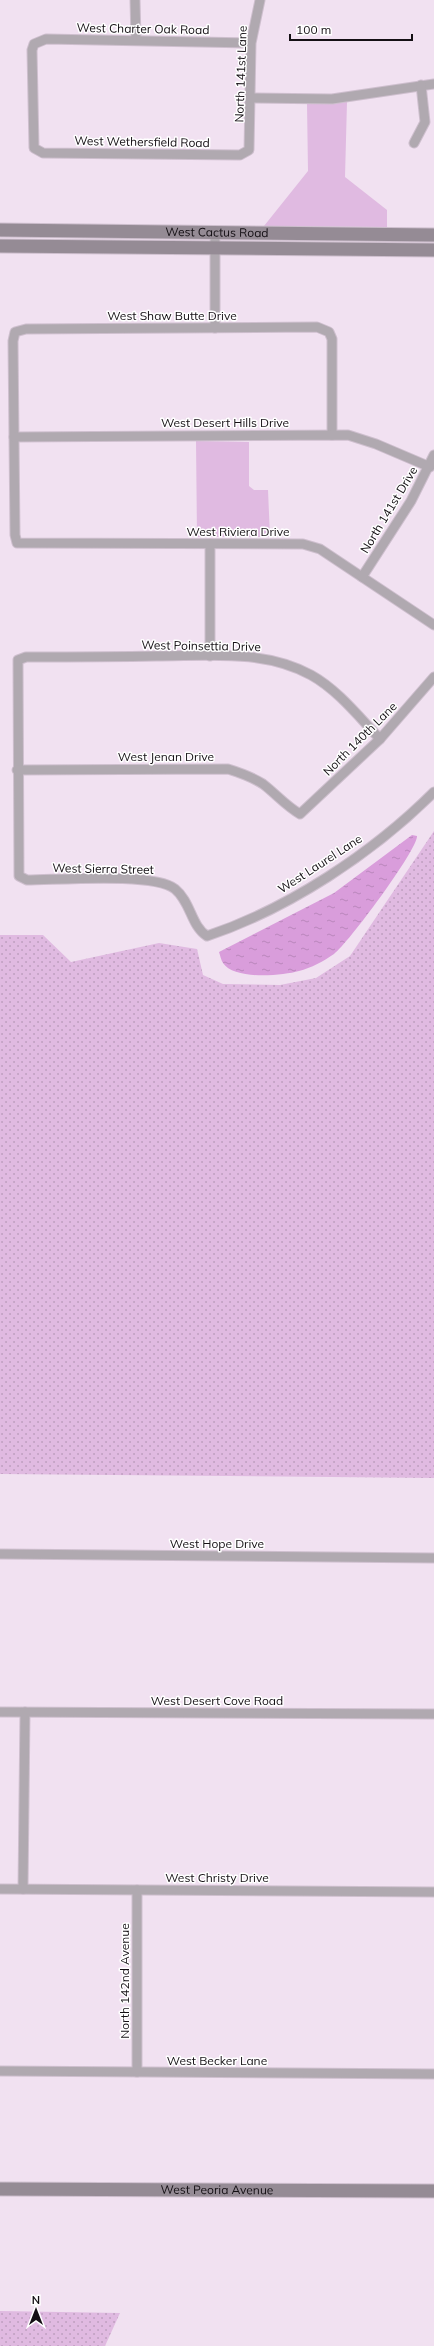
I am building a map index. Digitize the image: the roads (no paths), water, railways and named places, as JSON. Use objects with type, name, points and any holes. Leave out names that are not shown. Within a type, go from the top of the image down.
[{"type":"main road","name":"West Cactus Road","points":[[0,230],[434,235]]},
{"type":"main road","name":"West Cactus Road","points":[[0,246],[434,250]]},
{"type":"main road","name":"West Peoria Avenue","points":[[0,2189],[434,2192]]},
{"type":"street","points":[[135,0],[136,40]]},
{"type":"street","name":"North 141st Lane","points":[[249,150],[251,43],[260,0]]},
{"type":"street","name":"West Charter Oak Road","points":[[34,148],[32,58],[34,44],[46,39],[251,43]]},
{"type":"street","points":[[250,98],[332,99],[434,84]]},
{"type":"street","points":[[414,143],[425,122],[422,86]]},
{"type":"street","name":"West Wethersfield Road","points":[[34,148],[43,153],[240,155],[249,150]]},
{"type":"street","points":[[215,233],[215,328]]},
{"type":"street","name":"West Shaw Butte Drive","points":[[14,437],[13,341],[15,332],[26,329],[317,327],[329,332],[332,339],[332,435]]},
{"type":"street","name":"West Desert Hills Drive","points":[[14,437],[332,435],[360,438],[430,467]]},
{"type":"street","name":"West Riviera Drive","points":[[14,437],[15,534],[17,543],[303,544],[320,549],[434,625]]},
{"type":"street","name":"North 141st Drive","points":[[362,577],[411,501],[430,467],[434,455]]},
{"type":"street","points":[[210,544],[210,656]]},
{"type":"street","name":"West Poinsettia Drive","points":[[17,770],[18,660],[26,657],[210,656],[259,658],[295,668],[312,676],[338,696],[380,739]]},
{"type":"street","name":"North 140th Lane","points":[[300,814],[380,739],[434,677]]},
{"type":"street","name":"West Jenan Drive","points":[[17,770],[228,769],[252,777],[264,785],[289,808],[300,814]]},
{"type":"street","name":"West Sierra Street","points":[[17,770],[19,876],[27,880],[141,880],[161,882],[177,891],[188,905],[199,931],[207,936]]},
{"type":"street","name":"West Laurel Lane","points":[[207,936],[281,903],[335,872],[370,847],[434,792]]},
{"type":"street","name":"West Hope Drive","points":[[0,1554],[434,1558]]},
{"type":"street","name":"West Desert Cove Road","points":[[0,1712],[434,1714]]},
{"type":"street","points":[[23,1889],[25,1712]]},
{"type":"street","name":"West Christy Drive","points":[[0,1889],[434,1892]]},
{"type":"street","name":"North 142nd Avenue","points":[[136,2072],[137,1890]]},
{"type":"street","name":"West Becker Lane","points":[[0,2071],[434,2074]]},
{"type":"water","points":[[412,835],[417,836],[414,844],[395,876],[367,916],[342,947],[334,954],[322,962],[299,971],[270,975],[237,972],[223,963],[219,952],[334,893]]}]
